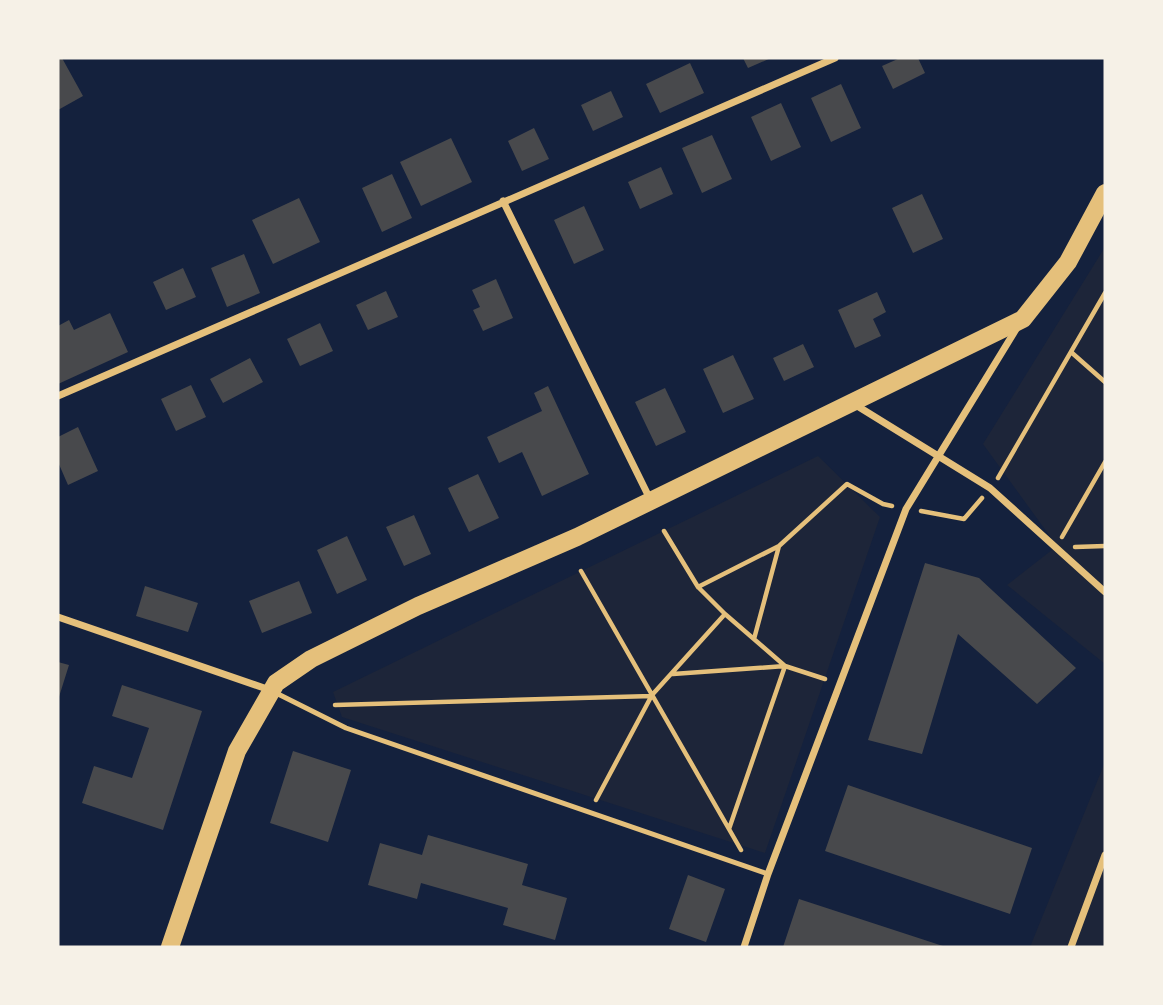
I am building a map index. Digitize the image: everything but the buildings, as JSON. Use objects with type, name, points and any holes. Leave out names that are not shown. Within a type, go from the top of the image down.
[{"type":"main road","points":[[170,947],[237,751],[270,690],[311,659],[418,606],[577,537],[1023,318],[1068,262],[1105,193]]},
{"type":"street","points":[[58,396],[835,58]]},
{"type":"street","points":[[503,201],[650,499]]},
{"type":"street","points":[[744,947],[768,874],[906,509],[937,454],[1023,318]]},
{"type":"street","points":[[850,402],[990,488],[1105,592]]},
{"type":"street","points":[[58,617],[270,690]]},
{"type":"street","points":[[1071,947],[1105,855]]},
{"type":"lane","points":[[270,690],[345,728],[768,874]]},
{"type":"path","points":[[1001,475],[1105,296]]},
{"type":"path","points":[[1072,352],[1105,382]]},
{"type":"path","points":[[1057,547],[1105,462]]},
{"type":"path","points":[[698,587],[779,546],[846,484],[883,504]]},
{"type":"path","points":[[664,531],[698,587],[785,666]]},
{"type":"path","points":[[754,639],[779,546]]},
{"type":"path","points":[[581,571],[751,869]]},
{"type":"path","points":[[590,813],[652,695],[725,614]]},
{"type":"path","points":[[729,829],[785,666]]},
{"type":"path","points":[[672,674],[785,666],[825,679]]},
{"type":"path","points":[[302,706],[652,695]]},
{"type":"shaded area","points":[[1105,247],[1105,664],[1007,585],[1057,546],[983,444]]},
{"type":"shaded area","points":[[818,456],[880,517],[765,853],[342,717],[333,692]]},
{"type":"shaded area","points":[[1105,762],[1105,947],[1030,947]]}]
